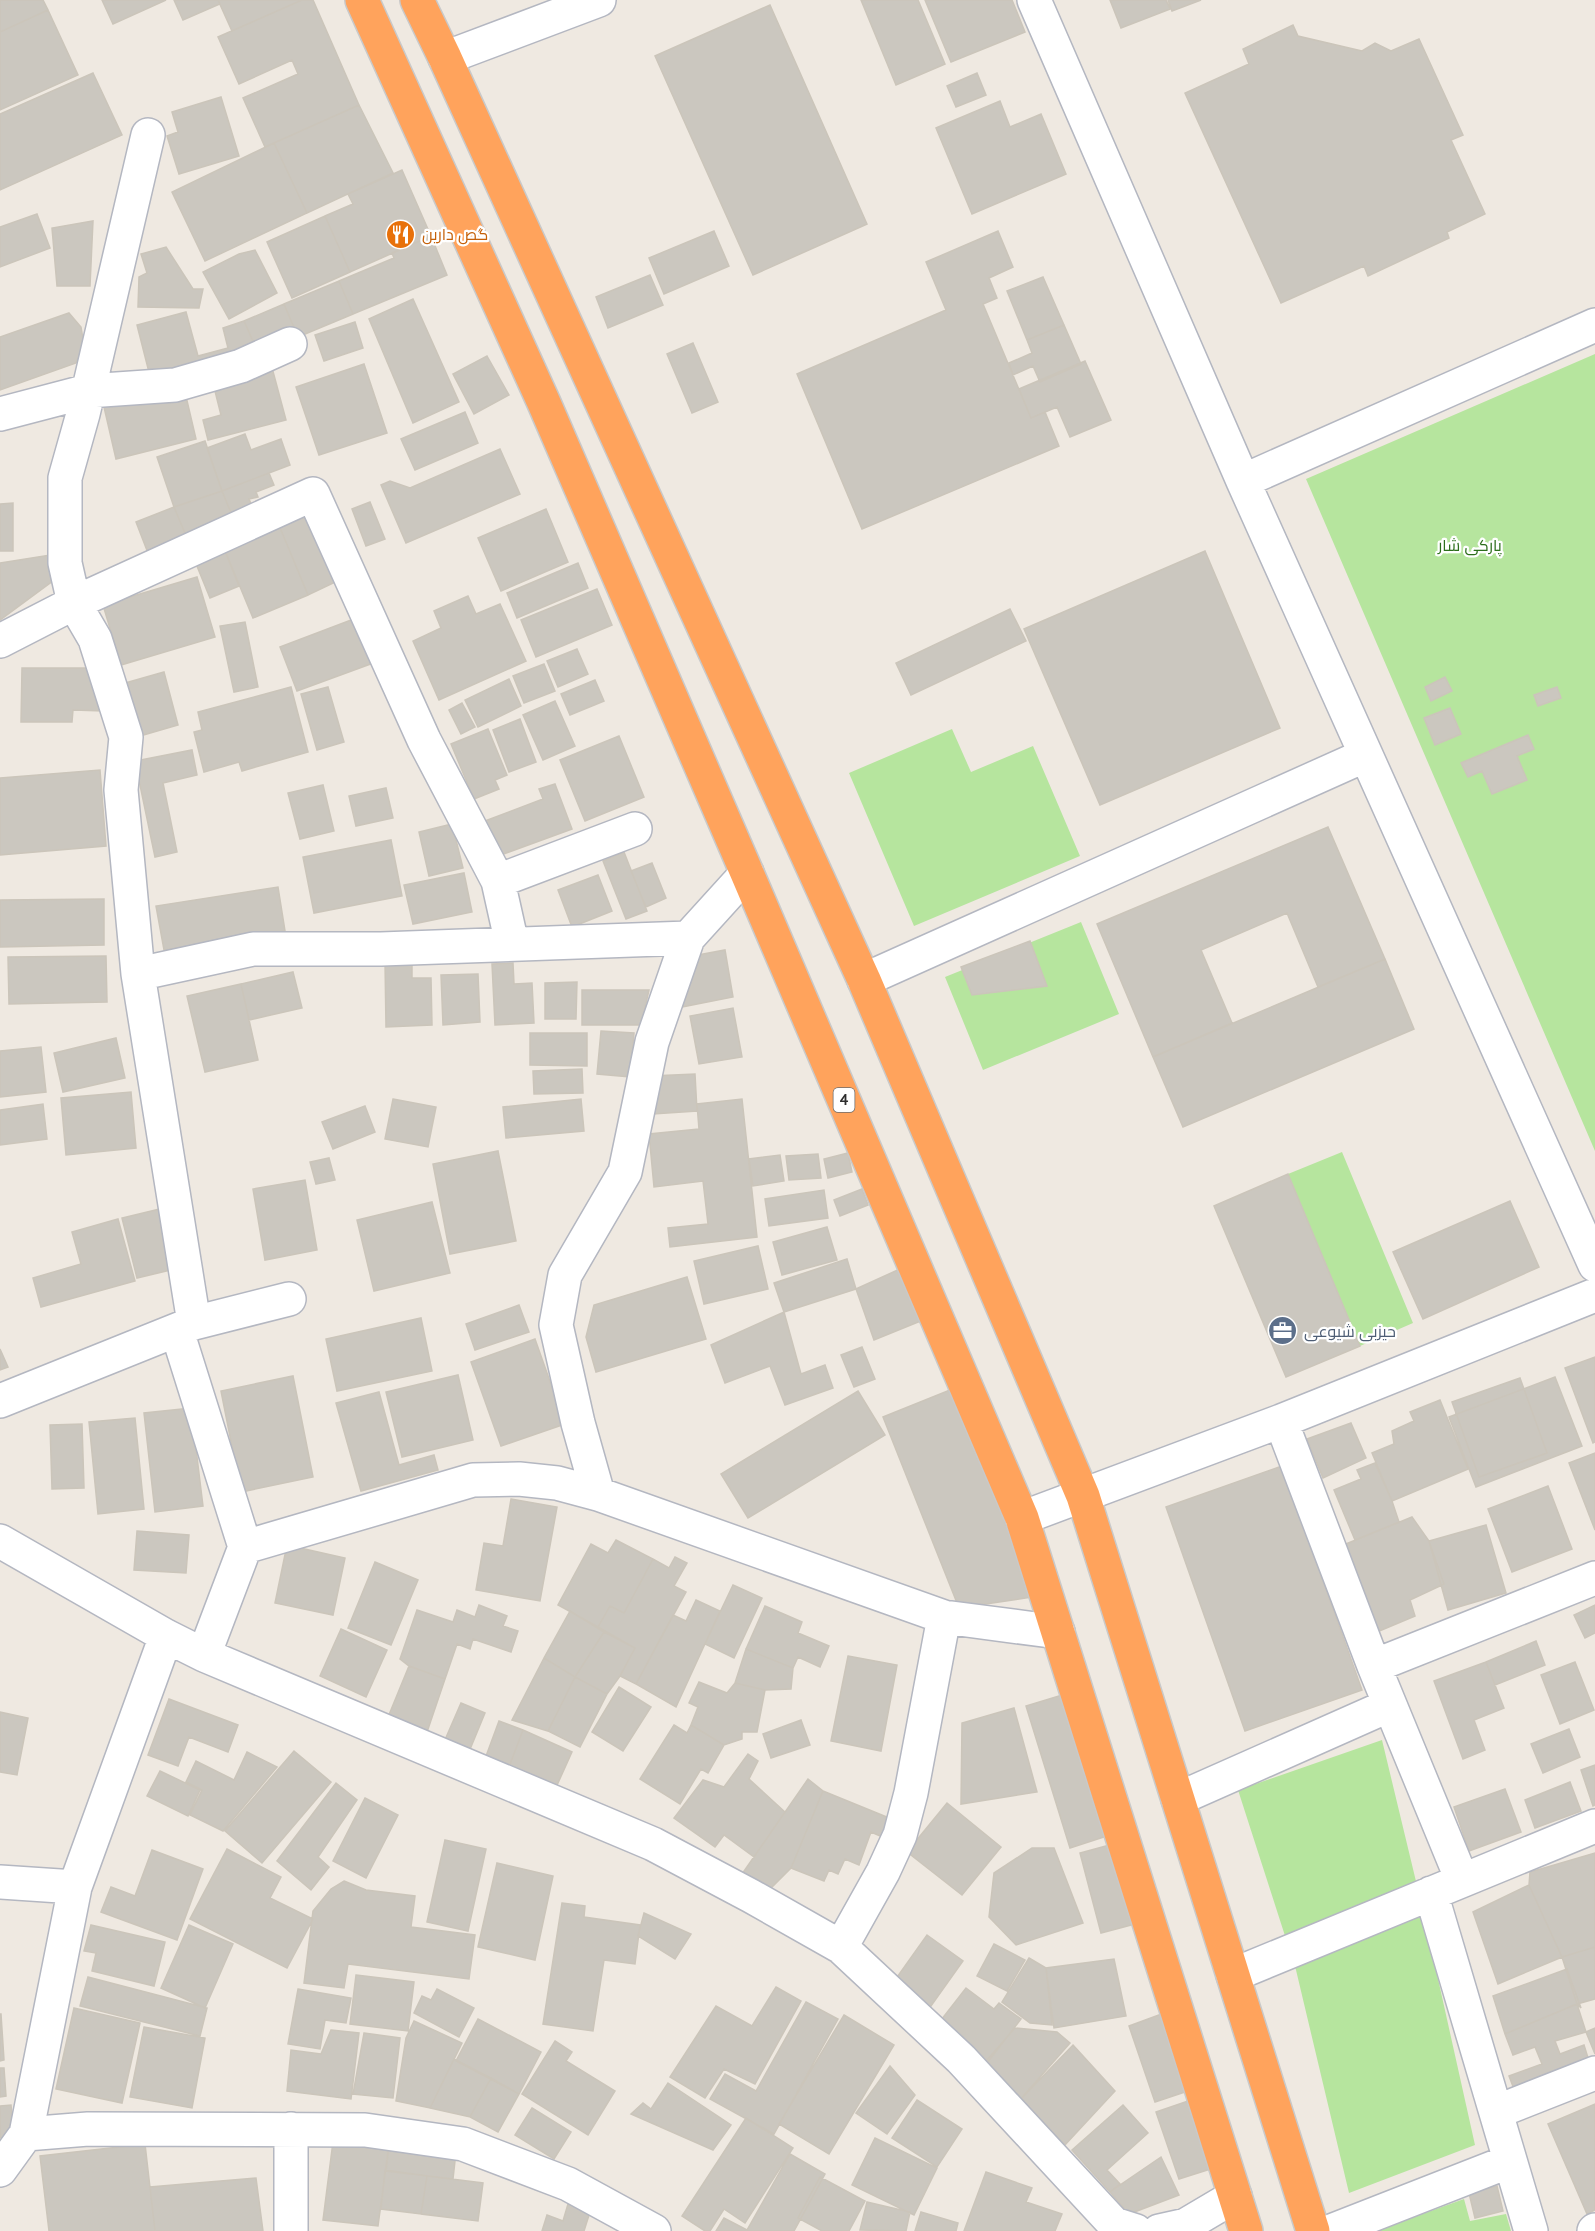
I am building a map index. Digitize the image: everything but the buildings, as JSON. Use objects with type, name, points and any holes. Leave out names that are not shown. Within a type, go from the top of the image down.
[{"type":"highway","name":"4","points":[[362,0],[544,403],[1022,1518],[1246,2231]]},
{"type":"highway","points":[[417,0],[446,58],[864,980],[1083,1496],[1314,2231]]},
{"type":"street","points":[[446,58],[599,0]]},
{"type":"street","points":[[1034,0],[1243,481],[1595,1265]]},
{"type":"street","points":[[148,135],[88,391],[65,478],[65,563],[74,603],[95,639],[126,737],[121,790],[138,974],[185,1327],[245,1547],[204,1655]]},
{"type":"street","points":[[1243,481],[1595,325]]},
{"type":"street","points":[[0,414],[88,391],[175,385],[241,366],[290,344]]},
{"type":"street","points":[[0,641],[74,603],[313,494],[424,740],[498,881],[512,944]]},
{"type":"street","points":[[864,980],[1366,755]]},
{"type":"street","points":[[498,881],[635,829]]},
{"type":"street","points":[[598,1494],[578,1423],[556,1325],[565,1275],[625,1172],[652,1042],[688,938],[747,873]]},
{"type":"street","points":[[138,974],[253,949],[381,949],[688,938]]},
{"type":"street","points":[[1022,1518],[1281,1421],[1595,1295]]},
{"type":"street","points":[[0,1401],[185,1327],[289,1299]]},
{"type":"street","points":[[1281,1421],[1374,1666],[1462,1880]]},
{"type":"street","points":[[245,1547],[473,1480],[519,1479],[557,1483],[598,1494],[944,1617],[1058,1632]]},
{"type":"street","points":[[0,1541],[166,1636],[204,1655],[653,1844],[841,1947],[961,2059],[1114,2224],[1136,2231]]},
{"type":"street","points":[[1374,1666],[1595,1578]]},
{"type":"street","points":[[841,1947],[883,1872],[900,1835],[911,1793],[944,1617]]},
{"type":"street","points":[[0,2169],[26,2134],[75,1887],[166,1636]]},
{"type":"street","points":[[1178,1799],[1390,1705]]},
{"type":"street","points":[[1233,1975],[1595,1826]]},
{"type":"street","points":[[0,1882],[75,1887]]},
{"type":"street","points":[[1431,1893],[1531,2231]]},
{"type":"street","points":[[1496,2112],[1595,2073]]},
{"type":"street","points":[[26,2134],[88,2129],[365,2130],[463,2144],[568,2184],[654,2231]]},
{"type":"street","points":[[291,2129],[291,2231]]},
{"type":"street","points":[[1331,2231],[1510,2161]]},
{"type":"street","points":[[1159,2231],[1186,2225],[1235,2196]]},
{"type":"green space","name":"پاركى شار","points":[[1595,354],[1595,1151],[1306,479]]},
{"type":"green space","points":[[952,729],[971,772],[1033,746],[1080,856],[914,926],[849,773]]},
{"type":"green space","points":[[1081,922],[1119,1014],[983,1070],[945,977]]},
{"type":"green space","points":[[1342,1152],[1413,1323],[1360,1346],[1288,1174]]},
{"type":"green space","points":[[1382,1740],[1475,2145],[1349,2193],[1296,1970],[1238,1790]]},
{"type":"green space","points":[[1464,2199],[1470,2221],[1506,2214],[1511,2231],[1375,2231]]},
{"type":"place","name":"گص دارین","points":[[401,234]]},
{"type":"place","name":"حیزبی شیوعی","points":[[1283,1331]]}]
